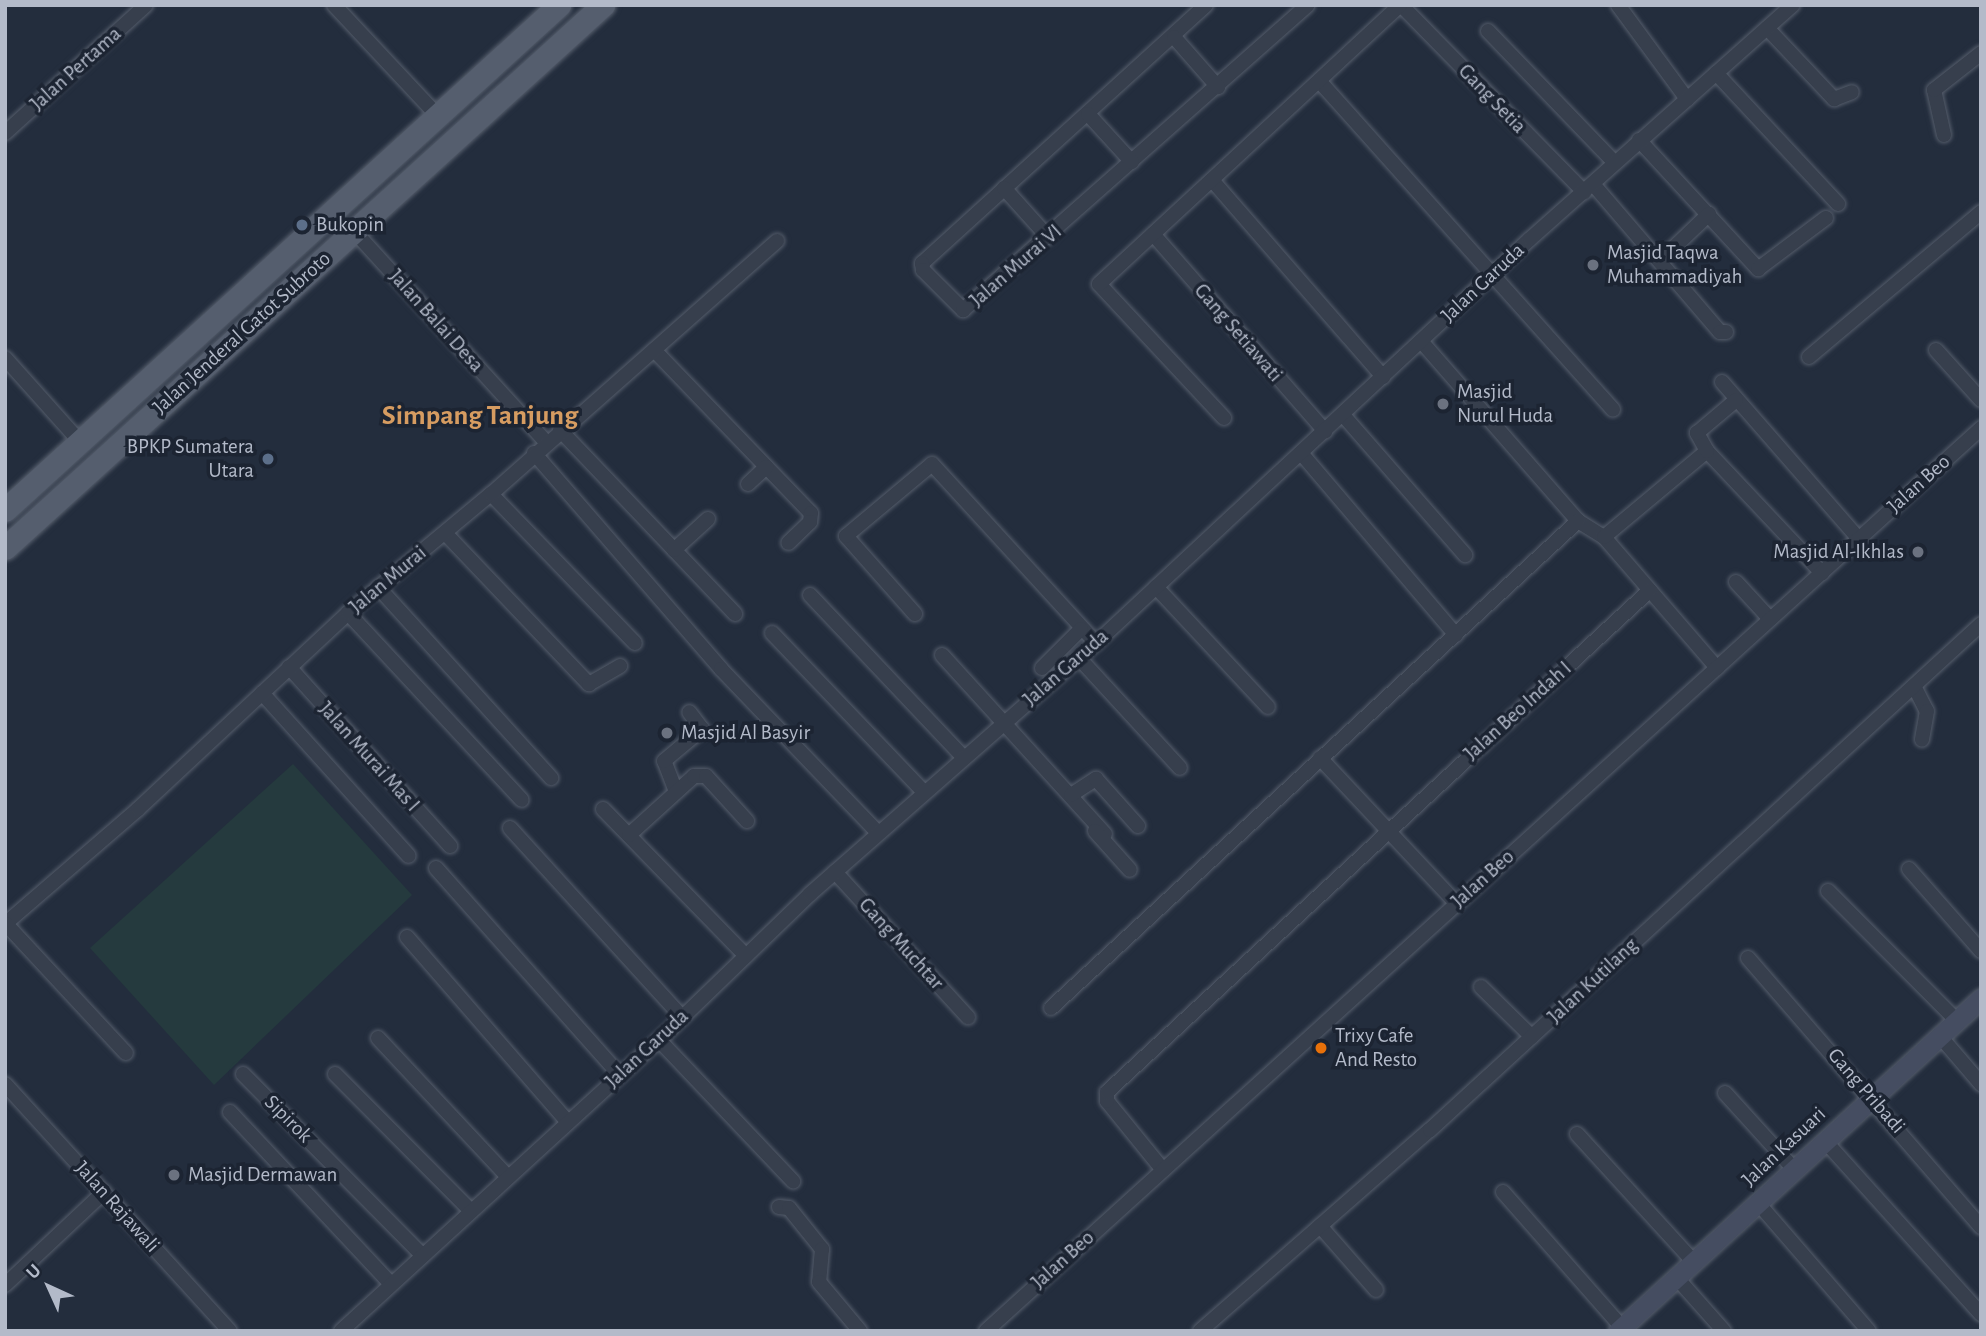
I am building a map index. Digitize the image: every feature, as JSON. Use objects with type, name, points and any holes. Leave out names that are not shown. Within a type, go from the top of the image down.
[{"type":"main road","name":"Jalan Jenderal Gatot Subroto","points":[[5,510],[559,5]]},
{"type":"main road","name":"Jalan Jenderal Gatot Subroto","points":[[5,548],[603,5]]},
{"type":"main road","points":[[87,436],[113,450]]},
{"type":"street","name":"Jalan Pertama","points":[[5,134],[146,5]]},
{"type":"street","points":[[334,5],[438,116]]},
{"type":"street","name":"Jalan Murai VI","points":[[1206,5],[1174,37],[924,261],[923,270],[966,310],[1307,5]]},
{"type":"street","points":[[1224,418],[1099,284],[1400,5]]},
{"type":"street","name":"Gang Setia","points":[[1400,5],[1588,188],[1720,332],[1726,332]]},
{"type":"street","points":[[1618,5],[1687,99]]},
{"type":"street","name":"Jalan Garuda","points":[[341,1331],[506,1175],[659,1040],[835,872],[1096,643],[1494,273],[1793,5]]},
{"type":"street","points":[[1767,28],[1834,99],[1852,92]]},
{"type":"street","points":[[1488,31],[1615,163]]},
{"type":"street","points":[[1174,37],[1218,87]]},
{"type":"street","points":[[1944,135],[1934,90],[1981,53]]},
{"type":"street","points":[[1716,73],[1838,204]]},
{"type":"street","points":[[1321,83],[1494,273],[1613,410]]},
{"type":"street","points":[[1088,114],[1132,162]]},
{"type":"street","points":[[1639,141],[1758,269],[1826,218]]},
{"type":"street","points":[[1212,180],[1383,377]]},
{"type":"street","points":[[1004,188],[1048,236]]},
{"type":"street","points":[[1809,357],[1981,212]]},
{"type":"street","points":[[1665,256],[1709,214]]},
{"type":"street","name":"Jalan Balai Desa","points":[[354,231],[546,442]]},
{"type":"street","name":"Gang Setiawati","points":[[1153,234],[1325,431]]},
{"type":"street","name":"Jalan Murai","points":[[5,924],[348,613],[491,494],[546,442],[776,241]]},
{"type":"street","points":[[1421,341],[1578,521],[1604,537],[1717,668]]},
{"type":"street","points":[[654,350],[812,515],[788,542]]},
{"type":"street","points":[[1936,350],[1981,400]]},
{"type":"street","points":[[5,358],[87,436]]},
{"type":"street","points":[[1722,382],[1859,540]]},
{"type":"street","points":[[1736,400],[1697,433],[1707,450],[1822,573]]},
{"type":"street","points":[[1343,415],[1465,555]]},
{"type":"street","name":"Jalan Beo","points":[[986,1331],[1981,428]]},
{"type":"street","points":[[560,430],[735,614]]},
{"type":"street","points":[[1604,537],[1707,450]]},
{"type":"street","points":[[534,453],[721,668],[878,833]]},
{"type":"street","points":[[1301,453],[1456,635]]},
{"type":"street","points":[[915,614],[846,536],[932,464],[1096,643]]},
{"type":"street","points":[[748,484],[766,467]]},
{"type":"street","points":[[491,494],[635,643]]},
{"type":"street","points":[[674,550],[708,519]]},
{"type":"street","points":[[1051,1008],[1578,521]]},
{"type":"street","points":[[445,533],[586,682],[594,684],[620,666]]},
{"type":"street","points":[[1736,582],[1770,619]]},
{"type":"street","points":[[378,587],[551,778]]},
{"type":"street","points":[[1156,587],[1268,707]]},
{"type":"street","name":"Jalan Beo Indah I","points":[[1163,1170],[1107,1101],[1107,1092],[1650,590]]},
{"type":"street","points":[[810,595],[964,758]]},
{"type":"street","points":[[348,613],[522,800]]},
{"type":"street","name":"Jalan Kutilang","points":[[1200,1331],[1532,1037],[1981,624]]},
{"type":"street","points":[[1042,668],[1081,629]]},
{"type":"street","points":[[772,633],[924,792]]},
{"type":"street","points":[[942,656],[1130,870]]},
{"type":"street","points":[[1079,658],[1180,768]]},
{"type":"street","name":"Jalan Murai Mas I","points":[[289,667],[450,846]]},
{"type":"street","points":[[1914,686],[1927,711],[1922,740]]},
{"type":"street","points":[[262,693],[409,856]]},
{"type":"street","points":[[675,789],[664,761],[702,729],[689,712]]},
{"type":"street","points":[[1002,724],[1105,834]]},
{"type":"street","points":[[1320,758],[1456,903]]},
{"type":"street","points":[[629,835],[675,789],[694,776],[706,776],[747,821]]},
{"type":"street","points":[[1071,795],[1096,779],[1138,826]]},
{"type":"street","points":[[603,809],[746,956]]},
{"type":"street","points":[[510,828],[682,1017]]},
{"type":"street","points":[[436,868],[620,1075]]},
{"type":"street","points":[[1909,869],[1981,951]]},
{"type":"street","name":"Gang Muchtar","points":[[835,872],[968,1017]]},
{"type":"street","points":[[1828,891],[1956,1020]]},
{"type":"street","points":[[5,924],[126,1053]]},
{"type":"street","points":[[407,937],[568,1122]]},
{"type":"street","name":"Gang Pribadi","points":[[1748,958],[1871,1096],[1981,1227]]},
{"type":"street","points":[[1481,987],[1532,1037]]},
{"type":"street","name":"Jalan Kasuari","points":[[1622,1330],[1871,1096],[1981,998]]},
{"type":"street","points":[[1939,1035],[1981,1084]]},
{"type":"street","points":[[378,1038],[506,1175]]},
{"type":"street","points":[[659,1040],[793,1181]]},
{"type":"street","name":"Sipirok","points":[[243,1074],[421,1254]]},
{"type":"street","points":[[335,1074],[470,1210]]},
{"type":"street","name":"Jalan Rajawali","points":[[5,1084],[230,1331]]},
{"type":"street","points":[[1725,1093],[1794,1169]]},
{"type":"street","points":[[229,1112],[390,1283]]},
{"type":"street","points":[[1577,1133],[1693,1261]]},
{"type":"street","points":[[1825,1140],[1981,1314]]},
{"type":"street","points":[[5,1285],[104,1192]]},
{"type":"street","points":[[1503,1192],[1622,1330]]},
{"type":"street","points":[[1758,1203],[1869,1331]]},
{"type":"street","points":[[779,1207],[789,1208],[822,1249],[819,1282],[860,1331]]},
{"type":"street","points":[[1320,1226],[1376,1290]]},
{"type":"street","points":[[1676,1277],[1724,1331]]},
{"type":"green space","points":[[293,764],[412,895],[214,1085],[90,948]]},
{"type":"place","name":"Bukopin","points":[[302,225]]},
{"type":"place","name":"Masjid Taqwa Muhammadiyah","points":[[1593,265]]},
{"type":"place","name":"Masjid Nurul Huda","points":[[1443,404]]},
{"type":"place","name":"BPKP Sumatera Utara","points":[[268,459]]},
{"type":"place","name":"Masjid Al-Ikhlas","points":[[1918,552]]},
{"type":"place","name":"Masjid Al Basyir","points":[[667,733]]},
{"type":"place","name":"Trixy Cafe And Resto","points":[[1321,1048]]},
{"type":"place","name":"Masjid Dermawan","points":[[174,1175]]},
{"type":"district","name":"Simpang Tanjung","points":[[480,416]]}]
